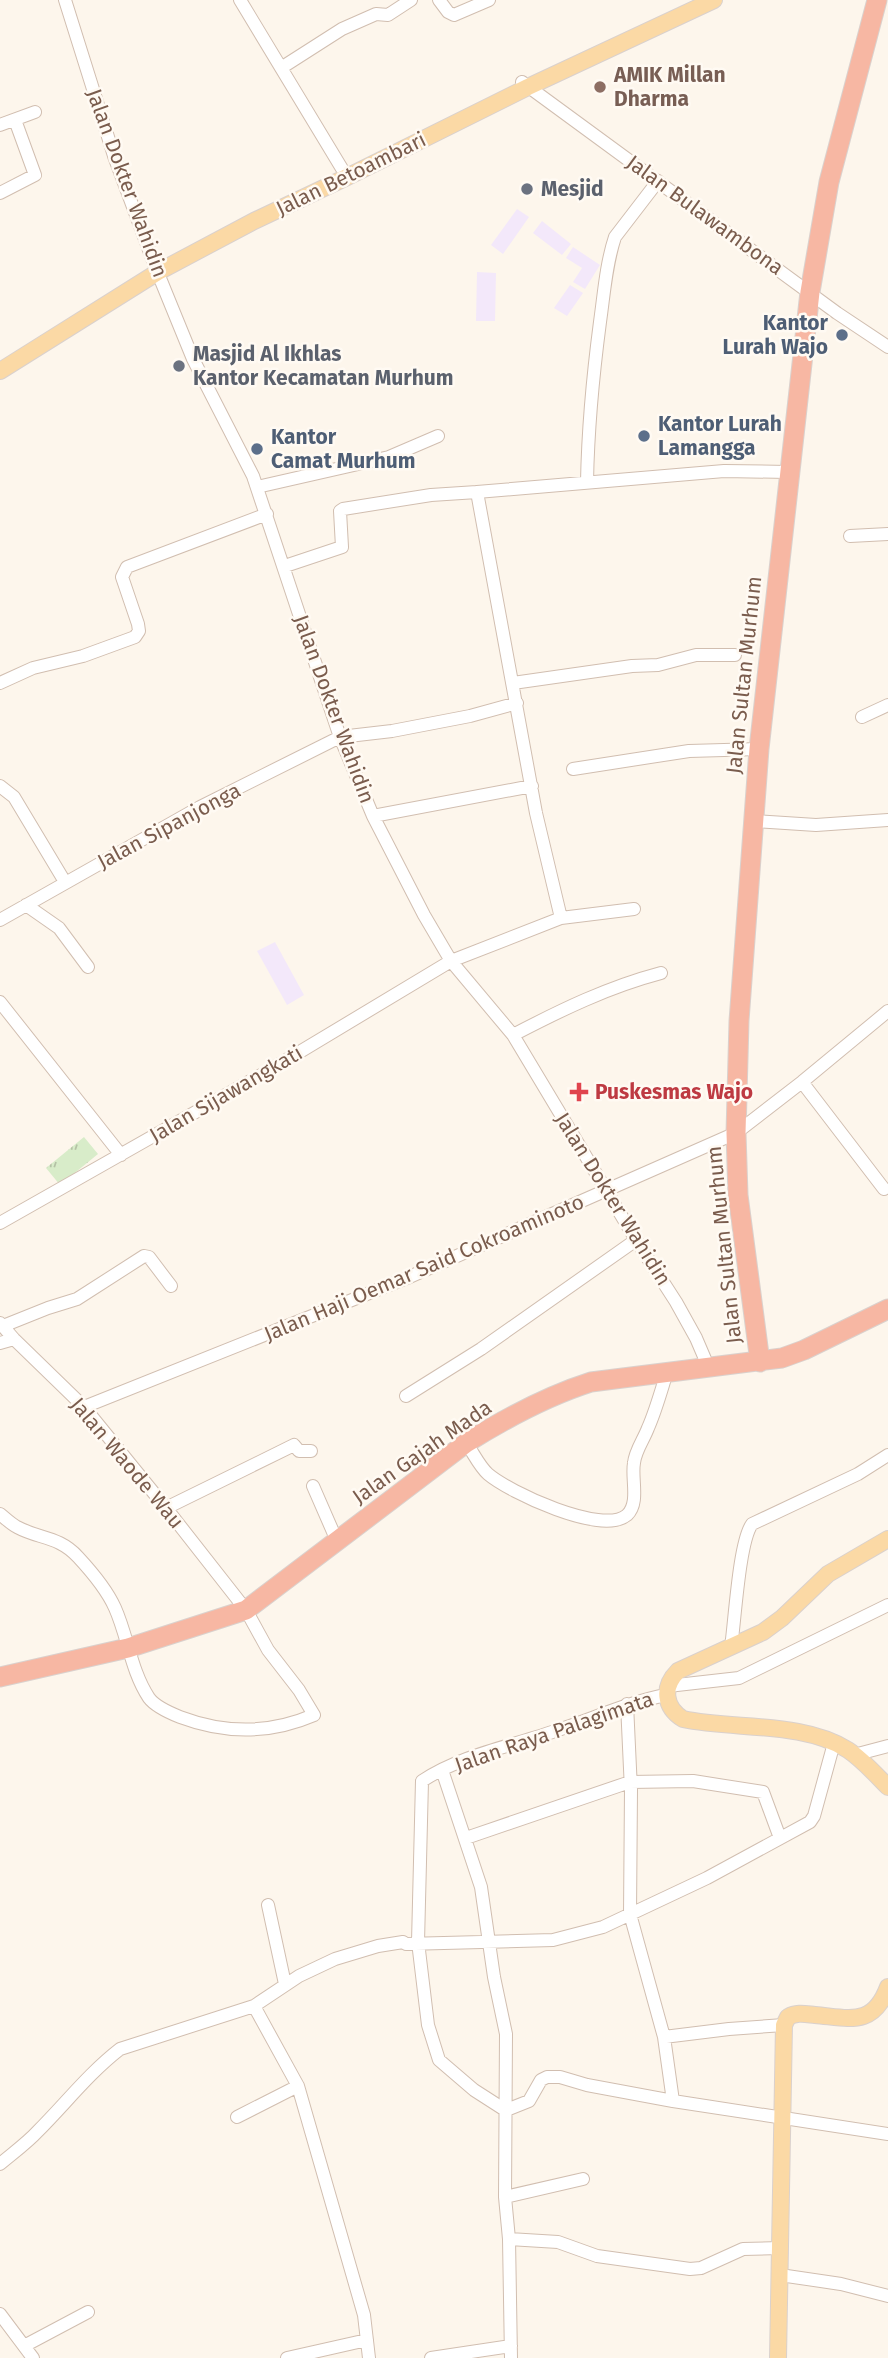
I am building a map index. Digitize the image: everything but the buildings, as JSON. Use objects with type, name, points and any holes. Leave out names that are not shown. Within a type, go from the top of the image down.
[{"type":"highway","name":"Jalan Sultan Murhum","points":[[760,1362],[738,1195],[736,1133],[739,1021],[759,749],[810,292],[829,182],[877,0]]},
{"type":"highway","name":"Jalan Gajah Mada","points":[[0,1676],[128,1648],[246,1610],[466,1443],[497,1423],[568,1390],[591,1382],[782,1358],[888,1309]]},
{"type":"main road","name":"Jalan Betoambari","points":[[525,84],[714,0]]},
{"type":"main road","name":"Jalan Betoambari","points":[[0,363],[157,269],[693,1]]},
{"type":"main road","name":"Jalan Betoambari","points":[[0,371],[157,269]]},
{"type":"main road","points":[[888,1539],[828,1574],[782,1618],[763,1632],[678,1671],[667,1691],[673,1710],[683,1719],[785,1731],[834,1743],[853,1755],[888,1787]]},
{"type":"main road","points":[[778,2358],[784,2025],[788,2017],[797,2013],[846,2018],[866,2016],[883,2000],[888,1987]]},
{"type":"street","name":"Jalan Dokter Wahidin","points":[[65,0],[114,156],[193,359],[257,487],[341,737],[373,816],[451,961],[513,1035],[676,1302],[708,1366]]},
{"type":"street","points":[[240,0],[344,174]]},
{"type":"street","points":[[281,68],[342,29],[376,14],[388,15],[411,0]]},
{"type":"street","points":[[439,0],[448,12],[454,15],[489,0]]},
{"type":"street","name":"Jalan Bulawambona","points":[[525,84],[888,347]]},
{"type":"street","points":[[0,125],[35,112]]},
{"type":"street","points":[[0,193],[35,175],[15,120]]},
{"type":"street","points":[[587,482],[595,361],[612,245],[615,237],[658,181]]},
{"type":"street","points":[[257,487],[389,457],[438,436]]},
{"type":"street","points":[[285,566],[342,548],[340,511],[343,509],[431,495],[587,482],[724,471],[789,472]]},
{"type":"street","points":[[477,492],[531,786],[561,918]]},
{"type":"street","points":[[0,683],[33,668],[83,656],[135,637],[138,635],[138,624],[123,583],[122,573],[125,569],[267,514]]},
{"type":"street","points":[[850,536],[888,534]]},
{"type":"street","points":[[513,683],[632,666],[659,665],[696,656],[735,655]]},
{"type":"street","name":"Jalan Sipanjonga","points":[[0,920],[200,807],[341,737],[470,716],[517,703]]},
{"type":"street","points":[[862,717],[888,705]]},
{"type":"street","points":[[573,769],[689,751],[759,749]]},
{"type":"street","points":[[0,786],[14,797],[65,882]]},
{"type":"street","points":[[373,816],[531,786]]},
{"type":"street","points":[[753,821],[816,825],[888,820]]},
{"type":"street","points":[[26,905],[59,928],[88,967]]},
{"type":"street","name":"Jalan Sijawangkati","points":[[0,1223],[268,1071],[451,961],[561,918],[634,908]]},
{"type":"street","points":[[513,1035],[556,1012],[624,983],[661,973]]},
{"type":"street","points":[[0,1002],[121,1155]]},
{"type":"street","name":"Jalan Haji Oemar Said Cokroaminoto","points":[[84,1407],[407,1278],[736,1133],[888,1011]]},
{"type":"street","points":[[802,1082],[884,1189]]},
{"type":"street","points":[[406,1396],[481,1349],[636,1240]]},
{"type":"street","points":[[1,1324],[77,1299],[144,1256],[149,1257],[171,1286]]},
{"type":"street","name":"Jalan Waode Wau","points":[[1,1324],[84,1407],[166,1508],[246,1610],[268,1650],[299,1690],[314,1715],[296,1723],[266,1729],[203,1726],[172,1714],[150,1700],[128,1648]]},
{"type":"street","points":[[0,1343],[14,1339]]},
{"type":"street","points":[[466,1443],[487,1473],[537,1503],[585,1519],[618,1519],[631,1509],[634,1499],[634,1461],[667,1372]]},
{"type":"street","points":[[166,1508],[294,1445],[299,1451],[311,1451]]},
{"type":"street","points":[[731,1647],[743,1546],[752,1524],[858,1474],[888,1455]]},
{"type":"street","points":[[313,1486],[337,1541]]},
{"type":"street","points":[[0,1514],[17,1528],[54,1539],[69,1548],[104,1591],[118,1615],[128,1648]]},
{"type":"street","name":"Jalan Raya Palagimata","points":[[418,1942],[420,1786],[424,1779],[471,1757],[559,1730],[667,1691],[739,1678],[888,1605]]},
{"type":"street","points":[[627,1704],[630,1914],[664,2037],[673,2101]]},
{"type":"street","points":[[0,2164],[37,2133],[73,2091],[120,2049],[254,2006],[285,1984],[335,1959],[390,1944],[553,1940],[603,1927],[707,1878],[810,1822],[834,1743]]},
{"type":"street","points":[[853,1755],[888,1746]]},
{"type":"street","points":[[430,2358],[511,2352],[509,2239],[505,2197],[506,2034],[484,1902],[466,1838],[442,1770]]},
{"type":"street","points":[[466,1838],[630,1782],[693,1781],[760,1790],[764,1794],[780,1838]]},
{"type":"street","points":[[268,1905],[285,1984]]},
{"type":"street","points":[[418,1942],[428,2025],[436,2055],[443,2065],[474,2090],[505,2108],[514,2108],[529,2101],[541,2080],[560,2077],[587,2085],[673,2101],[888,2134]]},
{"type":"street","points":[[254,2006],[298,2086],[364,2315],[369,2358]]},
{"type":"street","points":[[664,2037],[784,2025]]},
{"type":"street","points":[[237,2117],[298,2086]]},
{"type":"street","points":[[505,2197],[583,2179]]},
{"type":"street","points":[[509,2239],[558,2242],[597,2256],[690,2269],[701,2268],[743,2249],[780,2248]]},
{"type":"street","points":[[780,2275],[841,2284],[888,2296]]},
{"type":"street","points":[[24,2346],[88,2312]]},
{"type":"street","points":[[0,2314],[33,2358]]},
{"type":"street","points":[[287,2358],[367,2340]]},
{"type":"shaded area","points":[[517,209],[529,217],[503,254],[491,245]]},
{"type":"shaded area","points":[[542,221],[571,244],[562,255],[533,233]]},
{"type":"shaded area","points":[[573,247],[600,265],[585,289],[573,282],[582,268],[566,258]]},
{"type":"shaded area","points":[[477,272],[496,273],[495,321],[476,321]]},
{"type":"shaded area","points":[[570,285],[583,293],[567,316],[554,308]]},
{"type":"shaded area","points":[[275,942],[304,995],[287,1005],[257,951]]},
{"type":"green space","points":[[84,1137],[98,1154],[60,1185],[46,1168]]},
{"type":"place","name":"AMIK Millan Dharma","points":[[600,87]]},
{"type":"place","name":"Mesjid","points":[[527,189]]},
{"type":"place","name":"Kantor Lurah Wajo","points":[[842,335]]},
{"type":"place","name":"Masjid Al Ikhlas Kantor Kecamatan Murhum","points":[[179,366]]},
{"type":"place","name":"Kantor Lurah Lamangga","points":[[644,436]]},
{"type":"place","name":"Kantor Camat Murhum","points":[[257,449]]},
{"type":"place","name":"Puskesmas Wajo","points":[[579,1092]]}]
